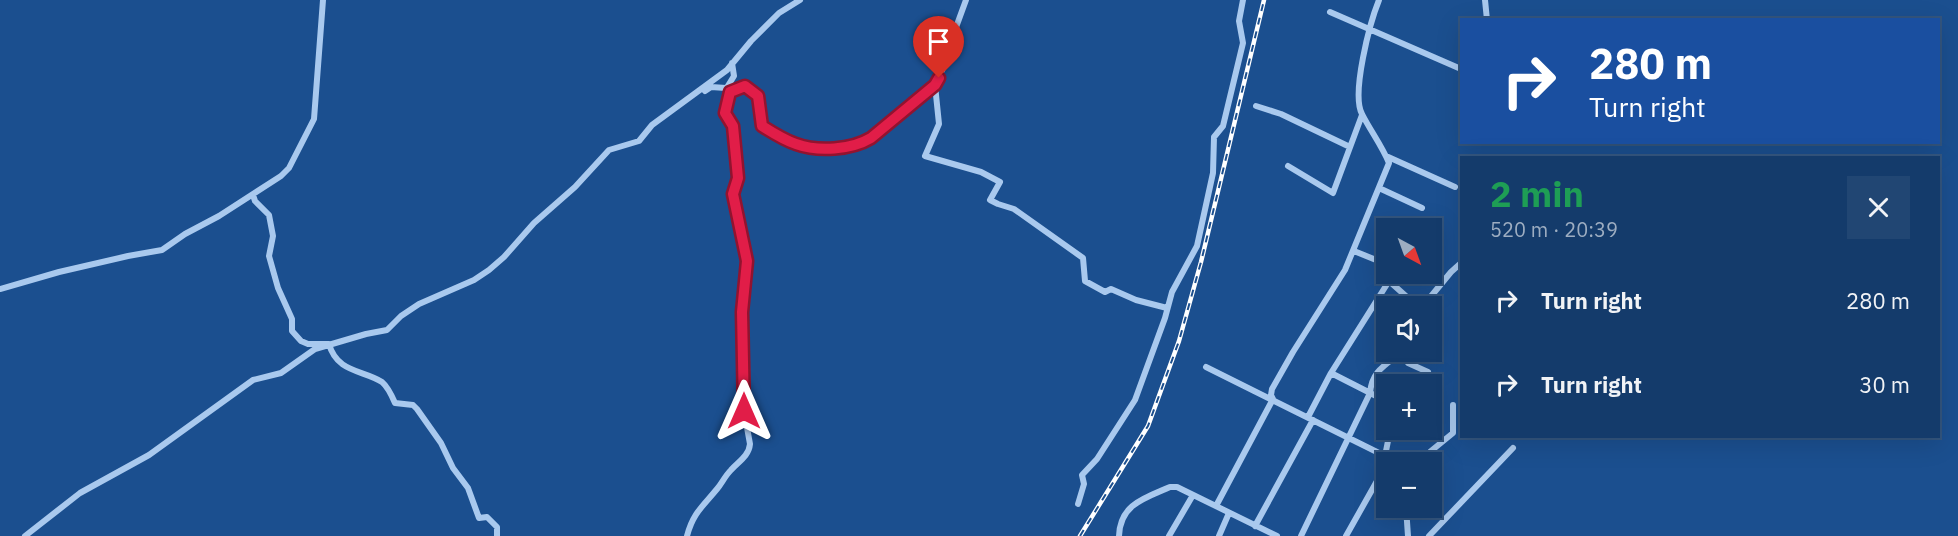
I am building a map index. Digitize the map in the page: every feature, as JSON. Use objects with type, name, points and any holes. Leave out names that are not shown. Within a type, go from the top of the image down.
[{"type":"street","points":[[0,290],[59,272],[162,250],[185,234],[254,195],[289,168],[314,118],[323,0]]},
{"type":"street","points":[[25,536],[80,493],[149,455],[253,380],[281,373],[315,349],[387,330],[401,316],[419,304],[474,280],[489,270],[504,257],[534,223],[575,187],[609,150],[639,141],[652,125],[727,70],[779,13],[800,0]]},
{"type":"street","points":[[699,92],[711,87],[728,90],[745,86],[758,96],[762,126],[804,147],[838,147],[863,143],[935,85],[944,66],[966,0]]},
{"type":"street","points":[[1078,504],[1084,484],[1082,476],[1097,459],[1135,400],[1165,318],[1172,292],[1197,246],[1212,173],[1214,137],[1223,126],[1239,61],[1242,44],[1239,21],[1243,0]]},
{"type":"street","points":[[1216,506],[1273,399],[1272,389],[1346,270],[1389,163],[1362,115],[1358,93],[1370,28],[1379,0]]},
{"type":"street","points":[[1485,0],[1487,18]]},
{"type":"street","points":[[1330,12],[1460,69]]},
{"type":"street","points":[[687,536],[701,505],[750,449],[744,411],[742,312],[747,261],[733,194],[738,178],[733,126],[725,113],[728,90],[734,76],[732,63]]},
{"type":"street","points":[[935,85],[939,124],[925,156],[981,172],[1000,182],[990,200],[1014,209],[1083,258],[1085,280],[1105,292],[1111,289],[1136,300],[1167,308]]},
{"type":"street","points":[[1256,106],[1281,114],[1350,147]]},
{"type":"street","points":[[1288,166],[1333,193],[1362,115]]},
{"type":"street","points":[[1386,156],[1455,187]]},
{"type":"street","points":[[1379,188],[1422,208]]},
{"type":"street","points":[[254,195],[255,201],[269,215],[273,236],[269,256],[278,288],[292,319],[292,331],[301,341],[308,344],[329,344]]},
{"type":"street","points":[[1354,251],[1376,260]]},
{"type":"street","points":[[1431,296],[1460,264]]},
{"type":"street","points":[[1255,526],[1311,419],[1331,373],[1387,284]]},
{"type":"street","points":[[1392,284],[1406,296]]},
{"type":"street","points":[[329,344],[331,351],[344,365],[355,372],[382,382],[388,388],[394,403],[413,405],[417,409],[468,488],[479,518],[487,517],[497,526],[497,536]]},
{"type":"street","points":[[1301,536],[1370,393],[1371,380],[1389,362]]},
{"type":"street","points":[[1408,362],[1428,372],[1427,374]]},
{"type":"street","points":[[1206,367],[1273,399],[1376,454]]},
{"type":"street","points":[[1331,373],[1376,396]]},
{"type":"street","points":[[1430,452],[1453,433],[1453,405]]},
{"type":"street","points":[[1429,536],[1513,448]]},
{"type":"street","points":[[1346,536],[1376,482]]},
{"type":"street","points":[[1119,536],[1119,526],[1127,510],[1133,504],[1170,487],[1177,487],[1272,535]]},
{"type":"street","points":[[1169,536],[1193,495]]},
{"type":"street","points":[[1219,536],[1229,513]]},
{"type":"street","points":[[1407,518],[1408,536]]},
{"type":"railway","points":[[1080,536],[1148,426],[1179,341],[1201,262],[1264,0]]},
{"type":"route","points":[[744,411],[742,312],[743,283],[747,261],[734,204],[733,194],[738,178],[736,154],[732,134],[733,126],[725,113],[730,92],[745,86],[758,96],[762,126],[788,141],[804,147],[838,147],[863,143],[871,138],[935,85],[939,78]]}]
